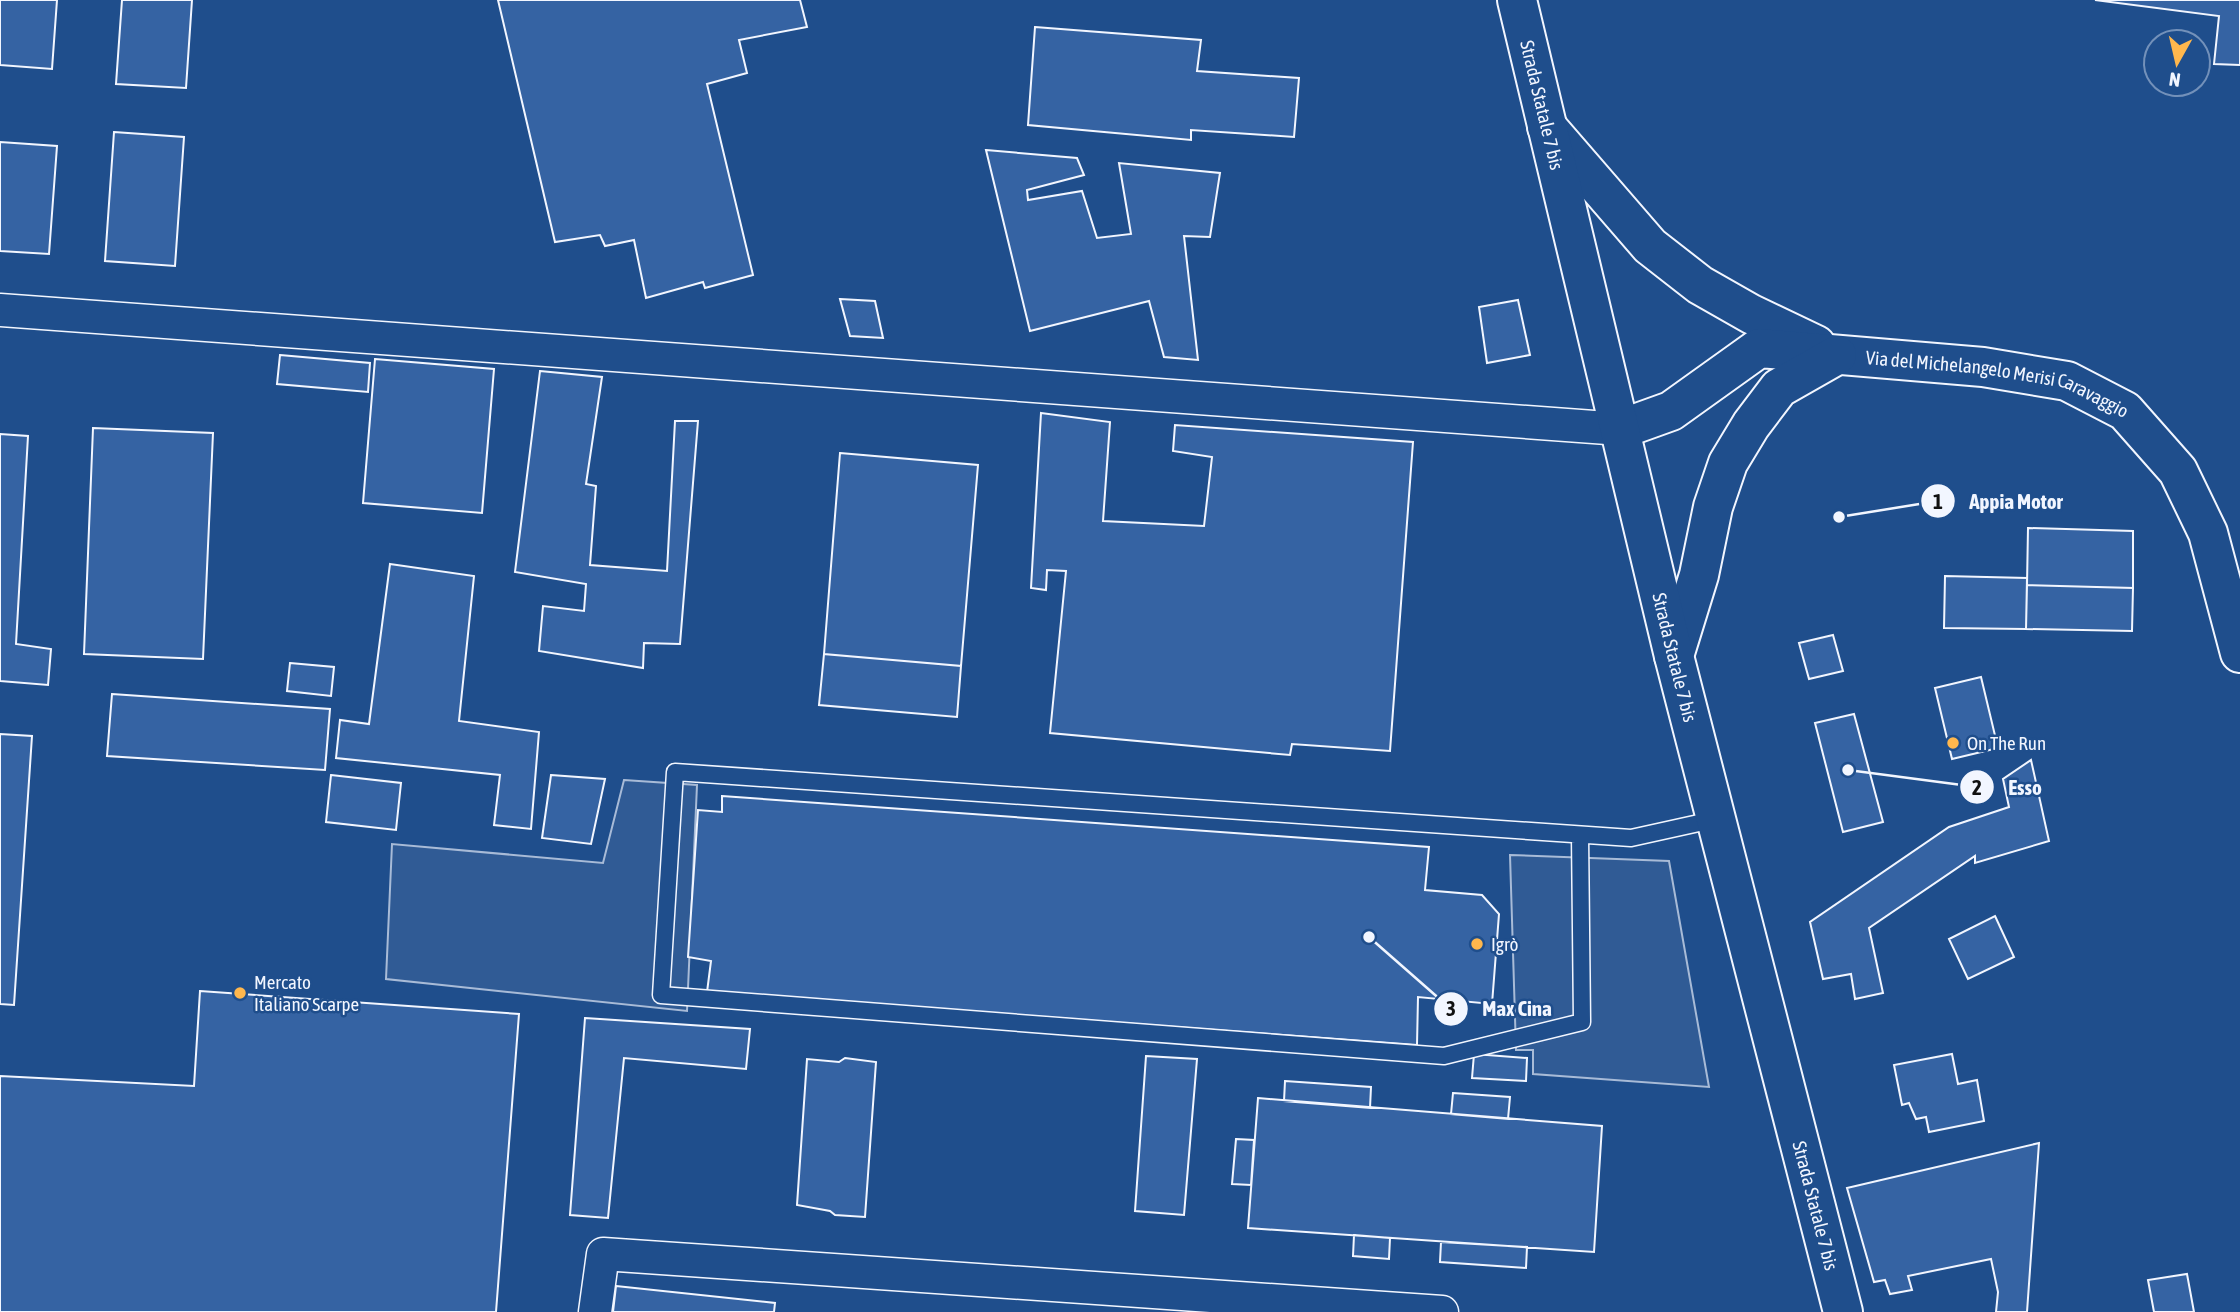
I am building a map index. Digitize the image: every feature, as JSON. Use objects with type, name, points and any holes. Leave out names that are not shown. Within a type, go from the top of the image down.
[{"type":"street","name":"Strada Statale 7 bis","points":[[1517,0],[1674,656],[1843,1312]]},
{"type":"street","points":[[1547,127],[1650,246],[1700,285],[1751,314],[1837,355]]},
{"type":"street","points":[[0,310],[1621,429]]},
{"type":"street","name":"Via del Michelangelo Merisi Caravaggio","points":[[1621,429],[1671,411],[1759,348],[1983,367],[2067,381],[2124,411],[2178,471],[2208,533],[2240,653]]},
{"type":"street","points":[[1674,656],[1699,575],[1713,507],[1728,463],[1751,425],[1779,388],[1837,355]]},
{"type":"street","points":[[595,1312],[603,1254],[1442,1312]]},
{"type":"lane","points":[[1580,835],[1582,1022],[1444,1056],[661,995],[675,772],[1631,838],[1717,819]]},
{"type":"shaded area","points":[[624,780],[697,785],[687,1011],[386,979],[392,844],[603,863]]},
{"type":"shaded area","points":[[1510,855],[1669,861],[1709,1087],[1533,1074],[1533,1050],[1516,1050]]},
{"type":"building","points":[[0,0],[57,0],[52,69],[0,65]]},
{"type":"building","points":[[122,0],[192,0],[186,88],[116,84]]},
{"type":"building","points":[[498,0],[800,0],[807,27],[739,40],[747,73],[707,84],[753,275],[705,288],[703,282],[646,298],[634,240],[605,246],[600,235],[555,242]]},
{"type":"building","points":[[2095,0],[2240,0],[2240,65],[2214,64],[2219,16]]},
{"type":"building","points":[[1035,27],[1201,40],[1197,71],[1299,78],[1294,137],[1191,130],[1191,140],[1028,125]]},
{"type":"building","points":[[114,132],[184,137],[175,266],[105,261]]},
{"type":"building","points":[[0,142],[57,146],[49,254],[0,251]]},
{"type":"building","points":[[986,150],[1077,158],[1084,175],[1027,190],[1028,200],[1082,191],[1097,238],[1131,234],[1119,163],[1220,173],[1210,237],[1184,236],[1198,360],[1164,357],[1149,301],[1030,331]]},
{"type":"building","points":[[840,299],[875,301],[883,338],[850,336]]},
{"type":"building","points":[[1518,300],[1530,355],[1487,363],[1479,307]]},
{"type":"building","points":[[280,355],[370,363],[368,392],[277,384]]},
{"type":"building","points":[[375,359],[494,369],[482,513],[363,503]]},
{"type":"building","points":[[540,371],[602,377],[586,484],[596,486],[590,565],[667,571],[675,421],[698,421],[680,644],[644,643],[643,668],[539,651],[543,606],[584,611],[586,584],[515,572]]},
{"type":"building","points":[[1041,413],[1110,422],[1103,521],[1204,526],[1212,457],[1173,451],[1175,425],[1413,442],[1390,751],[1292,744],[1290,755],[1050,733],[1066,571],[1047,570],[1046,590],[1031,588]]},
{"type":"building","points":[[93,428],[213,433],[203,659],[84,654]]},
{"type":"building","points":[[0,434],[28,436],[16,644],[51,649],[48,685],[0,681]]},
{"type":"building","points":[[840,453],[978,465],[961,666],[824,654]]},
{"type":"building","points":[[2028,528],[2133,531],[2133,588],[2027,585]]},
{"type":"building","points":[[390,564],[474,576],[459,721],[539,732],[531,829],[494,825],[500,775],[336,758],[340,720],[369,724]]},
{"type":"building","points":[[1945,576],[2027,578],[2026,629],[1944,628]]},
{"type":"building","points":[[2027,585],[2133,588],[2132,631],[2026,629]]},
{"type":"building","points":[[1833,635],[1843,671],[1809,679],[1799,643]]},
{"type":"building","points":[[824,654],[961,666],[957,717],[819,705]]},
{"type":"building","points":[[290,663],[334,667],[331,696],[287,691]]},
{"type":"building","points":[[1981,677],[1998,748],[1952,759],[1935,688]]},
{"type":"building","points":[[112,694],[330,709],[325,770],[107,756]]},
{"type":"building","points":[[1854,714],[1883,822],[1843,832],[1815,723]]},
{"type":"building","points":[[0,734],[32,736],[14,1005],[0,1004]]},
{"type":"building","points":[[2031,760],[2049,841],[1975,863],[1975,856],[1869,928],[1883,993],[1855,999],[1851,974],[1823,979],[1810,922],[1949,827],[2009,807],[2003,779]]},
{"type":"building","points":[[331,775],[401,783],[396,830],[326,822]]},
{"type":"building","points":[[551,775],[605,779],[591,844],[542,838]]},
{"type":"building","points":[[722,796],[1429,847],[1425,890],[1482,895],[1499,914],[1492,1004],[1418,997],[1417,1045],[707,992],[711,961],[688,957],[698,810],[722,812]]},
{"type":"building","points":[[1995,916],[2014,957],[1968,979],[1949,939]]},
{"type":"building","points":[[200,991],[519,1014],[496,1312],[0,1312],[0,1076],[194,1086]]},
{"type":"building","points":[[585,1018],[750,1029],[746,1069],[624,1058],[608,1218],[570,1215]]},
{"type":"building","points":[[1474,1054],[1527,1058],[1526,1081],[1472,1078]]},
{"type":"building","points":[[1952,1054],[1958,1084],[1977,1080],[1984,1121],[1929,1132],[1926,1117],[1916,1119],[1909,1103],[1902,1105],[1894,1065]]},
{"type":"building","points":[[1146,1056],[1197,1059],[1184,1215],[1135,1211]]},
{"type":"building","points":[[845,1058],[876,1062],[865,1217],[835,1215],[830,1211],[797,1205],[807,1059],[839,1062]]},
{"type":"building","points":[[1285,1081],[1371,1087],[1370,1108],[1284,1101]]},
{"type":"building","points":[[1453,1093],[1510,1097],[1508,1119],[1451,1114]]},
{"type":"building","points":[[1258,1098],[1602,1126],[1594,1252],[1248,1228]]},
{"type":"building","points":[[1236,1139],[1254,1140],[1251,1185],[1232,1184]]},
{"type":"building","points":[[2039,1143],[2027,1312],[1996,1312],[1998,1292],[1991,1259],[1908,1276],[1912,1290],[1890,1294],[1885,1280],[1874,1282],[1847,1188]]},
{"type":"building","points":[[1354,1235],[1390,1238],[1389,1259],[1353,1256]]},
{"type":"building","points":[[1441,1242],[1527,1247],[1526,1268],[1440,1262]]},
{"type":"building","points":[[2187,1274],[2194,1312],[2154,1312],[2148,1280]]},
{"type":"building","points":[[616,1286],[775,1303],[774,1312],[613,1312]]},
{"type":"place","name":"Appia Motor","points":[[1839,517]]},
{"type":"place","name":"On The Run","points":[[1953,743]]},
{"type":"place","name":"Esso","points":[[1848,770]]},
{"type":"place","name":"Max Cina","points":[[1369,937]]},
{"type":"place","name":"Igrò","points":[[1477,944]]},
{"type":"place","name":"Mercato Italiano Scarpe","points":[[240,993]]}]
